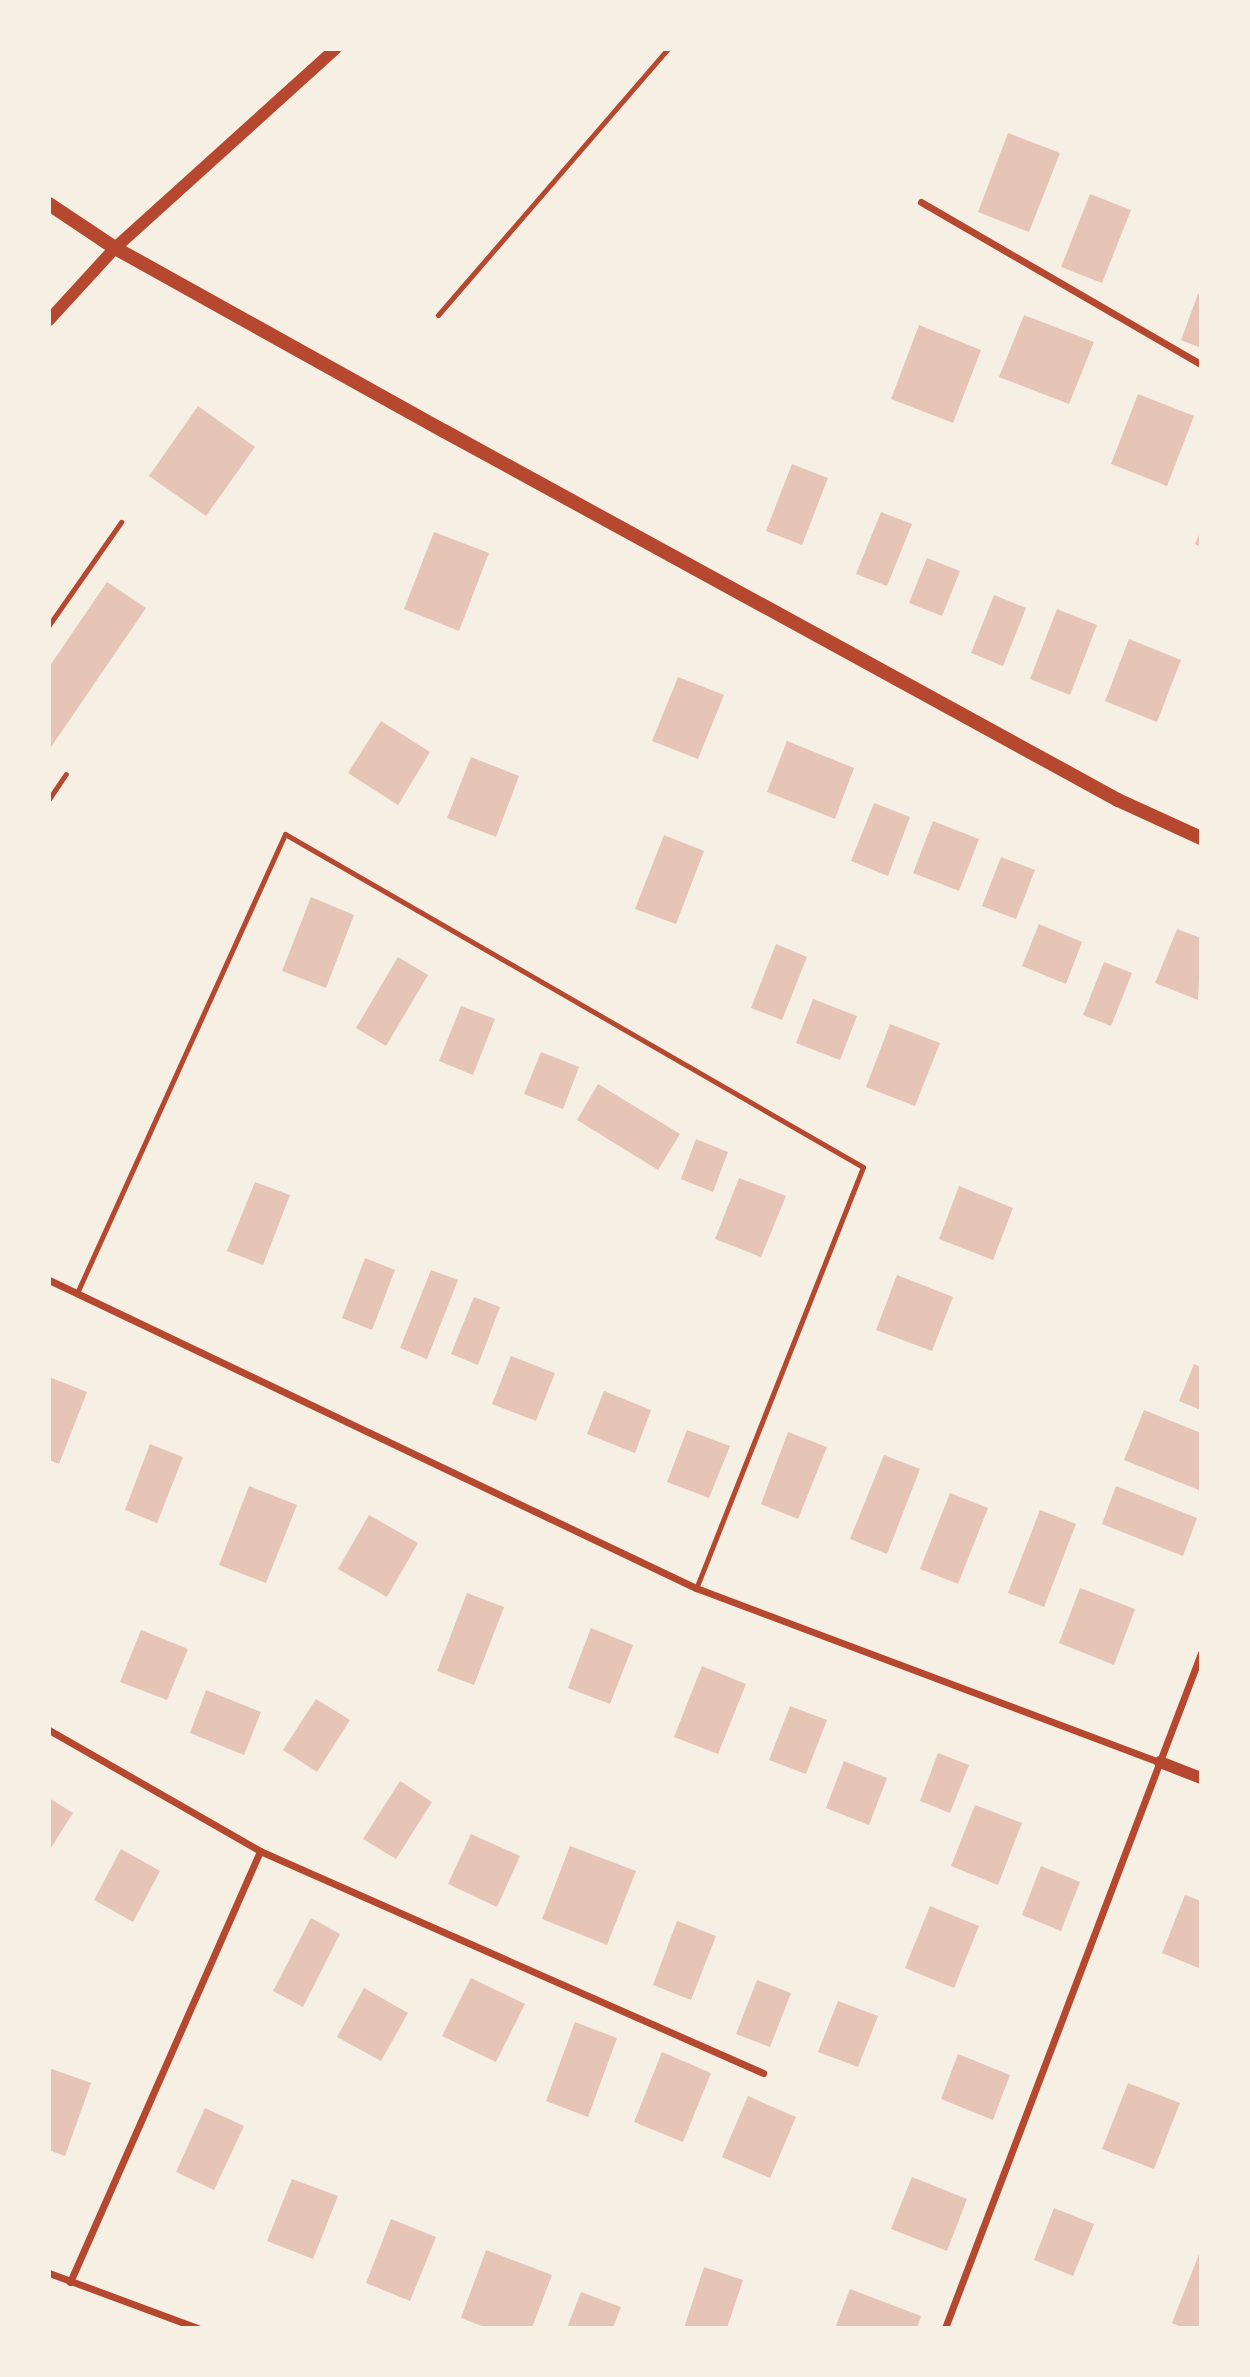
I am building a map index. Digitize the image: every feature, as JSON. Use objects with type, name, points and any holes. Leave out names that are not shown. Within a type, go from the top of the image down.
[{"type":"main road","points":[[49,204],[115,248],[1106,793],[1201,838]]},
{"type":"street","points":[[49,320],[115,248],[335,49]]},
{"type":"street","points":[[921,202],[1201,364]]},
{"type":"street","points":[[49,1280],[696,1588],[1201,1778]]},
{"type":"street","points":[[946,2328],[1201,1653]]},
{"type":"street","points":[[49,1730],[260,1851],[763,2073]]},
{"type":"street","points":[[70,2282],[260,1851]]},
{"type":"street","points":[[49,2273],[198,2328]]},
{"type":"lane","points":[[438,314],[668,49]]},
{"type":"lane","points":[[49,625],[121,522]]},
{"type":"lane","points":[[49,799],[66,774]]},
{"type":"lane","points":[[77,1293],[285,834],[863,1167],[696,1588]]},
{"type":"building","points":[[1008,133],[1060,153],[1029,232],[978,212]]},
{"type":"building","points":[[1090,194],[1131,210],[1102,283],[1061,267]]},
{"type":"building","points":[[1198,294],[1201,295],[1201,348],[1181,340]]},
{"type":"building","points":[[1024,315],[1094,342],[1069,404],[999,377]]},
{"type":"building","points":[[919,325],[981,350],[953,423],[891,399]]},
{"type":"building","points":[[1138,394],[1194,416],[1167,486],[1111,464]]},
{"type":"building","points":[[198,406],[255,447],[206,516],[149,476]]},
{"type":"building","points":[[792,464],[828,478],[802,545],[766,531]]},
{"type":"building","points":[[881,512],[912,524],[887,586],[856,574]]},
{"type":"building","points":[[1201,530],[1201,547],[1195,544]]},
{"type":"building","points":[[434,532],[489,553],[459,631],[404,609]]},
{"type":"building","points":[[927,558],[960,571],[942,616],[909,603]]},
{"type":"building","points":[[107,582],[146,608],[49,750],[49,667]]},
{"type":"building","points":[[994,595],[1026,608],[1003,666],[971,653]]},
{"type":"building","points":[[1057,609],[1097,625],[1070,695],[1030,679]]},
{"type":"building","points":[[1129,639],[1181,660],[1157,722],[1105,701]]},
{"type":"building","points":[[678,677],[724,695],[698,759],[652,741]]},
{"type":"building","points":[[381,721],[430,752],[398,805],[348,773]]},
{"type":"building","points":[[787,741],[854,768],[835,819],[767,792]]},
{"type":"building","points":[[471,757],[519,776],[496,837],[447,818]]},
{"type":"building","points":[[874,803],[910,817],[888,876],[851,861]]},
{"type":"building","points":[[933,821],[979,839],[959,891],[913,873]]},
{"type":"building","points":[[664,835],[704,851],[676,924],[635,909]]},
{"type":"building","points":[[1001,857],[1035,870],[1016,919],[982,906]]},
{"type":"building","points":[[311,897],[354,915],[326,988],[282,971]]},
{"type":"building","points":[[1039,924],[1082,942],[1066,984],[1022,966]]},
{"type":"building","points":[[1177,929],[1201,938],[1198,1000],[1155,983]]},
{"type":"building","points":[[776,944],[807,957],[782,1020],[751,1008]]},
{"type":"building","points":[[398,957],[428,975],[386,1046],[356,1028]]},
{"type":"building","points":[[1104,962],[1132,973],[1111,1026],[1083,1015]]},
{"type":"building","points":[[813,999],[857,1016],[840,1060],[796,1043]]},
{"type":"building","points":[[461,1006],[495,1019],[473,1075],[439,1061]]},
{"type":"building","points":[[890,1024],[940,1043],[915,1106],[866,1087]]},
{"type":"building","points":[[541,1052],[579,1067],[563,1109],[524,1094]]},
{"type":"building","points":[[598,1084],[680,1134],[658,1170],[577,1120]]},
{"type":"building","points":[[696,1139],[728,1152],[713,1192],[681,1179]]},
{"type":"building","points":[[739,1178],[786,1196],[761,1257],[715,1239]]},
{"type":"building","points":[[255,1182],[290,1195],[263,1265],[227,1251]]},
{"type":"building","points":[[959,1186],[1013,1208],[993,1260],[939,1239]]},
{"type":"building","points":[[365,1258],[395,1270],[372,1330],[342,1318]]},
{"type":"building","points":[[431,1270],[458,1280],[427,1359],[400,1348]]},
{"type":"building","points":[[897,1275],[953,1297],[932,1351],[876,1330]]},
{"type":"building","points":[[474,1297],[500,1307],[478,1365],[451,1354]]},
{"type":"building","points":[[511,1356],[555,1373],[536,1421],[492,1404]]},
{"type":"building","points":[[1194,1364],[1201,1367],[1201,1410],[1179,1401]]},
{"type":"building","points":[[49,1377],[87,1392],[59,1464],[49,1460]]},
{"type":"building","points":[[604,1391],[651,1410],[635,1453],[587,1434]]},
{"type":"building","points":[[1144,1410],[1201,1433],[1201,1491],[1124,1460]]},
{"type":"building","points":[[687,1430],[730,1446],[709,1498],[667,1482]]},
{"type":"building","points":[[788,1432],[827,1447],[798,1519],[761,1504]]},
{"type":"building","points":[[150,1444],[183,1457],[157,1523],[125,1510]]},
{"type":"building","points":[[884,1455],[920,1469],[887,1554],[850,1539]]},
{"type":"building","points":[[249,1486],[297,1505],[266,1583],[219,1565]]},
{"type":"building","points":[[1116,1486],[1197,1518],[1183,1556],[1102,1524]]},
{"type":"building","points":[[950,1493],[988,1508],[958,1584],[920,1569]]},
{"type":"building","points":[[1040,1510],[1076,1524],[1044,1607],[1008,1593]]},
{"type":"building","points":[[369,1515],[418,1543],[387,1597],[338,1569]]},
{"type":"building","points":[[1080,1588],[1135,1609],[1114,1665],[1059,1643]]},
{"type":"building","points":[[467,1593],[504,1607],[474,1685],[437,1671]]},
{"type":"building","points":[[591,1628],[633,1645],[610,1704],[568,1688]]},
{"type":"building","points":[[141,1630],[188,1649],[167,1700],[120,1682]]},
{"type":"building","points":[[702,1666],[746,1684],[718,1754],[674,1737]]},
{"type":"building","points":[[206,1690],[261,1712],[244,1755],[190,1733]]},
{"type":"building","points":[[316,1699],[350,1720],[317,1772],[283,1750]]},
{"type":"building","points":[[790,1706],[827,1720],[806,1774],[769,1760]]},
{"type":"building","points":[[938,1753],[969,1765],[950,1813],[920,1801]]},
{"type":"building","points":[[844,1761],[887,1778],[869,1825],[826,1808]]},
{"type":"building","points":[[400,1781],[432,1802],[396,1859],[363,1839]]},
{"type":"building","points":[[49,1798],[73,1813],[49,1851]]},
{"type":"building","points":[[975,1805],[1022,1823],[998,1885],[951,1866]]},
{"type":"building","points":[[471,1834],[520,1856],[497,1907],[448,1884]]},
{"type":"building","points":[[570,1846],[636,1871],[607,1945],[542,1919]]},
{"type":"building","points":[[121,1849],[160,1871],[133,1922],[94,1900]]},
{"type":"building","points":[[1041,1866],[1080,1882],[1061,1931],[1022,1915]]},
{"type":"building","points":[[1185,1895],[1201,1901],[1201,1969],[1162,1953]]},
{"type":"building","points":[[930,1906],[979,1926],[954,1988],[905,1968]]},
{"type":"building","points":[[311,1918],[340,1934],[303,2007],[273,1991]]},
{"type":"building","points":[[677,1921],[716,1936],[691,2000],[653,1985]]},
{"type":"building","points":[[471,1978],[525,2004],[496,2062],[442,2036]]},
{"type":"building","points":[[757,1980],[791,1993],[770,2047],[736,2034]]},
{"type":"building","points":[[364,1988],[408,2013],[381,2061],[337,2037]]},
{"type":"building","points":[[838,2001],[878,2016],[858,2067],[818,2052]]},
{"type":"building","points":[[575,2022],[617,2038],[588,2117],[546,2101]]},
{"type":"building","points":[[662,2052],[711,2073],[683,2142],[634,2122]]},
{"type":"building","points":[[958,2054],[1010,2075],[993,2120],[941,2099]]},
{"type":"building","points":[[49,2068],[91,2083],[65,2156],[49,2150]]},
{"type":"building","points":[[1128,2083],[1180,2103],[1154,2169],[1102,2149]]},
{"type":"building","points":[[748,2096],[796,2117],[770,2178],[722,2157]]},
{"type":"building","points":[[205,2108],[244,2126],[214,2190],[176,2172]]},
{"type":"building","points":[[912,2177],[967,2199],[947,2251],[891,2229]]},
{"type":"building","points":[[292,2179],[338,2196],[313,2259],[267,2241]]},
{"type":"building","points":[[1054,2208],[1094,2224],[1073,2276],[1034,2260]]},
{"type":"building","points":[[391,2219],[436,2237],[410,2301],[366,2283]]},
{"type":"building","points":[[1201,2249],[1201,2328],[1184,2328],[1172,2323]]},
{"type":"building","points":[[486,2250],[552,2275],[532,2328],[487,2328],[461,2318]]},
{"type":"building","points":[[704,2267],[743,2280],[727,2328],[684,2328]]},
{"type":"building","points":[[850,2289],[921,2316],[917,2328],[835,2328]]},
{"type":"building","points":[[581,2292],[621,2307],[613,2328],[567,2328]]}]
